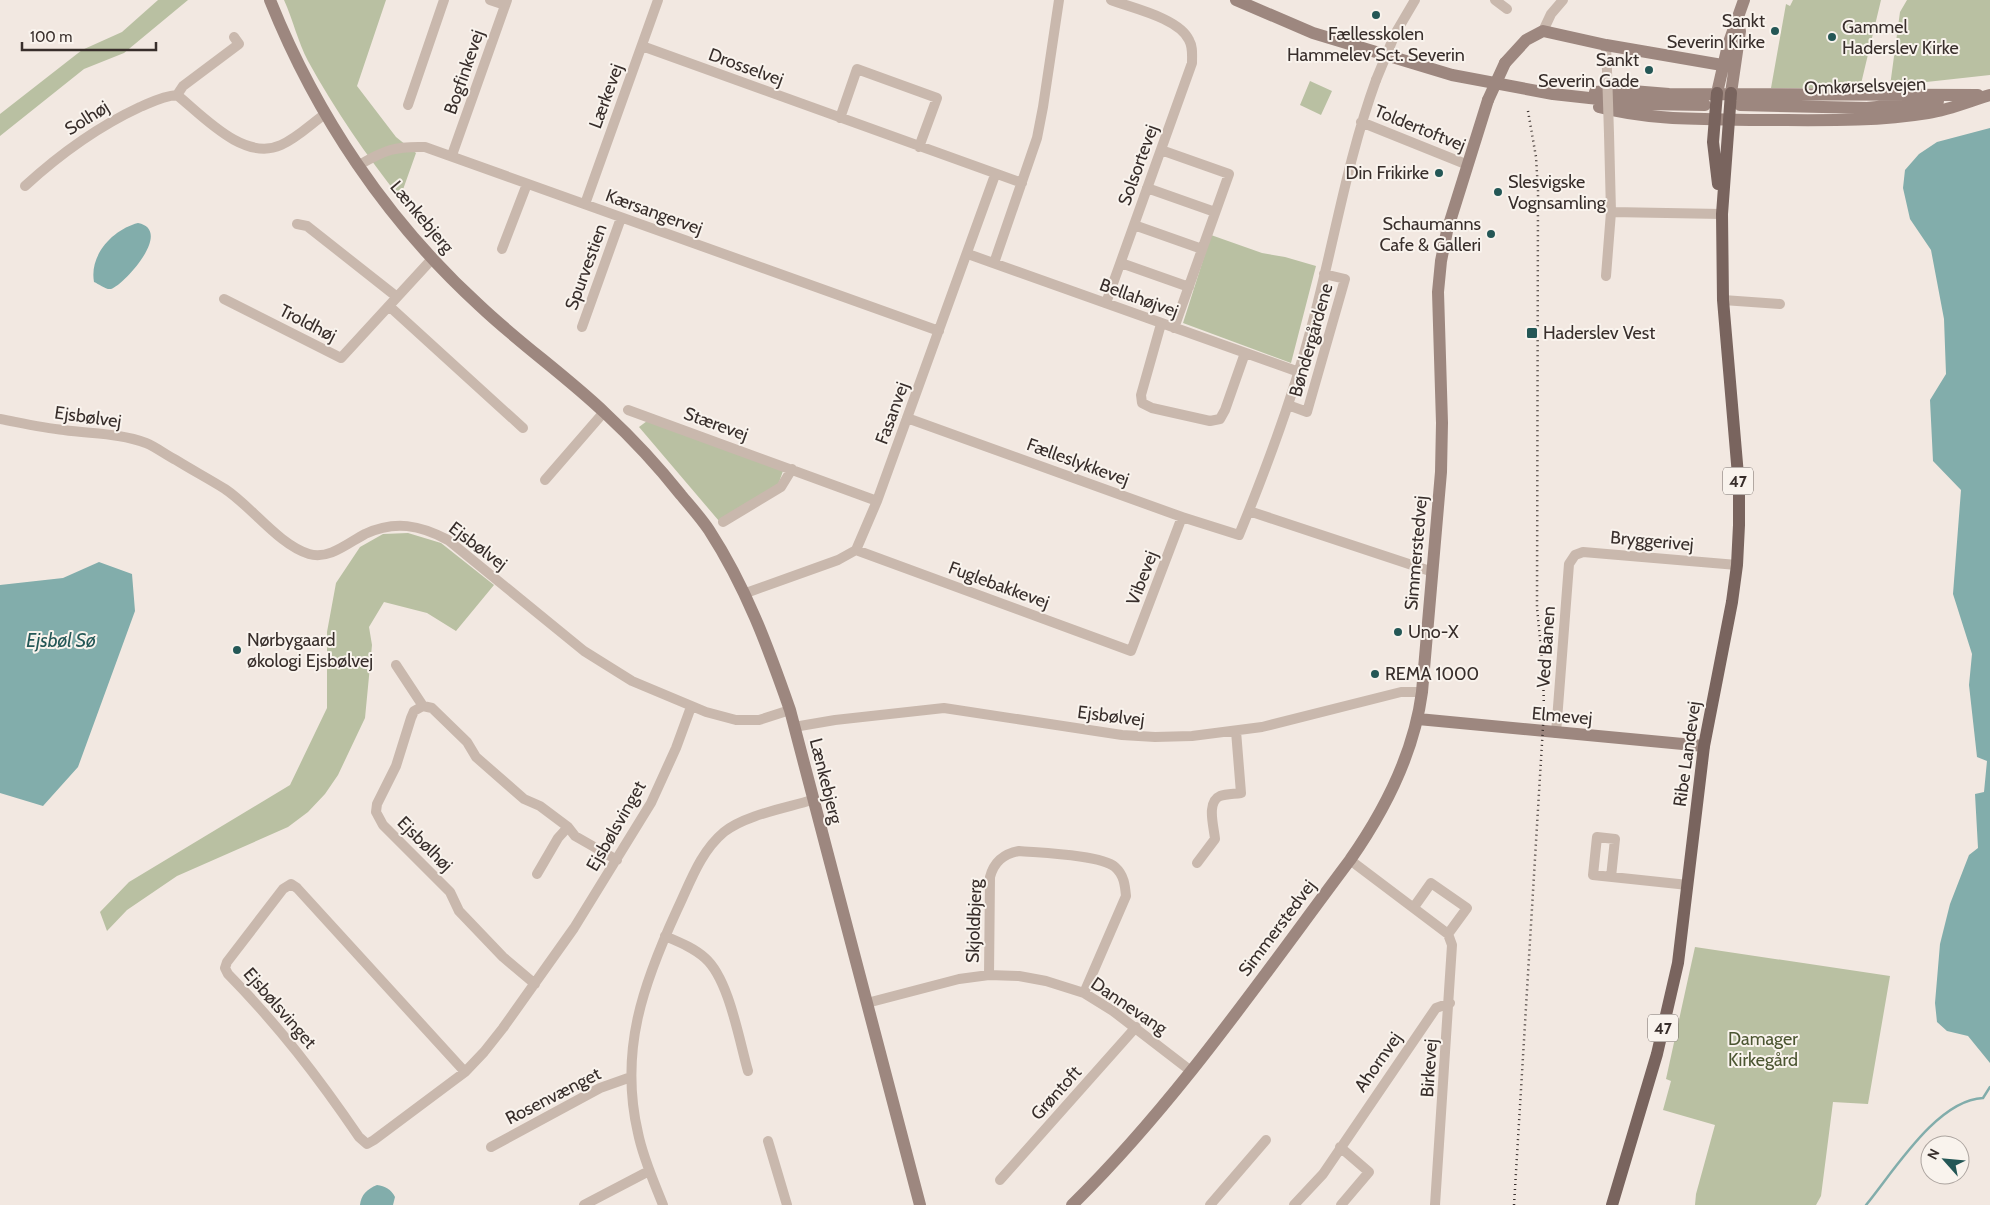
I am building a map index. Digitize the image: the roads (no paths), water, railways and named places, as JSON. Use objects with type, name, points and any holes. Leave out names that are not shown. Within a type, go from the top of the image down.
[{"type":"main road","name":"Ribe Landevej","points":[[1612,1205],[1657,1054],[1678,960],[1704,746],[1732,602],[1737,565],[1740,525],[1739,487],[1723,300],[1722,214],[1725,164],[1721,119],[1723,93]]},
{"type":"main road","name":"Ribe Landevej","points":[[1721,119],[1713,142],[1722,214]]},
{"type":"street","name":"Lænkebjerg","points":[[270,0],[288,44],[325,114],[391,212],[432,259],[479,306],[604,412],[648,456],[709,529],[746,593],[768,646],[790,710],[812,800],[920,1205]]},
{"type":"street","points":[[408,105],[444,0]]},
{"type":"street","points":[[490,0],[506,3]]},
{"type":"street","name":"Lærkevej","points":[[585,204],[658,0]]},
{"type":"street","points":[[994,263],[1037,138],[1059,0]]},
{"type":"street","name":"Solsortevej","points":[[1106,303],[1192,62],[1192,48],[1188,37],[1181,28],[1171,22],[1110,0]]},
{"type":"street","points":[[1236,0],[1313,33],[1452,75],[1553,94],[1644,104],[1705,105]]},
{"type":"street","name":"Bøndergårdene","points":[[1239,536],[1299,372],[1361,122],[1376,80],[1396,34],[1415,0]]},
{"type":"street","points":[[1495,0],[1507,9]]},
{"type":"street","points":[[1562,0],[1551,14],[1543,31],[1606,45],[1722,65]]},
{"type":"street","points":[[1723,93],[1745,0]]},
{"type":"street","points":[[1723,93],[1722,65],[1745,0]]},
{"type":"street","name":"Bogfinkevej","points":[[452,155],[506,3]]},
{"type":"street","points":[[1723,93],[1735,27]]},
{"type":"street","name":"Simmerstedvej","points":[[1072,1205],[1155,1114],[1191,1071],[1350,860],[1371,830],[1390,793],[1418,719],[1422,692],[1441,472],[1442,423],[1438,292],[1441,261],[1447,232],[1488,100],[1505,63],[1520,46],[1543,31]]},
{"type":"street","name":"Solhøj","points":[[25,186],[89,134],[131,111],[167,96],[176,95],[183,86],[239,44],[234,37]]},
{"type":"street","points":[[1606,45],[1611,212],[1606,276]]},
{"type":"street","name":"Drosselvej","points":[[642,46],[1022,183]]},
{"type":"street","points":[[840,118],[857,69],[937,98],[919,147]]},
{"type":"street","points":[[1553,94],[1620,90],[1669,94],[1990,95]]},
{"type":"street","points":[[1553,94],[1616,112],[1650,116],[1836,120],[1889,118],[1930,113],[1990,95]]},
{"type":"street","points":[[176,95],[230,137],[253,149],[264,149],[283,144],[325,114]]},
{"type":"street","name":"Omkørselsvejen","points":[[1740,105],[1867,108],[1990,95]]},
{"type":"street","name":"Toldertoftvej","points":[[1361,122],[1468,165]]},
{"type":"street","name":"Kærsangervej","points":[[359,165],[382,152],[404,146],[425,147],[452,155],[621,218],[939,331]]},
{"type":"street","points":[[1161,150],[1228,174],[1174,328]]},
{"type":"street","name":"Fasanvej","points":[[856,550],[877,501],[996,175]]},
{"type":"street","points":[[502,250],[527,184]]},
{"type":"street","points":[[1148,188],[1215,212]]},
{"type":"street","points":[[1611,212],[1722,214]]},
{"type":"street","name":"Spurvestien","points":[[582,327],[621,218]]},
{"type":"street","points":[[298,224],[306,226],[397,297]]},
{"type":"street","points":[[1134,225],[1202,249]]},
{"type":"street","name":"Bellahøjvej","points":[[968,254],[1299,372]]},
{"type":"street","name":"Troldhøj","points":[[224,299],[341,358],[432,259]]},
{"type":"street","points":[[1121,262],[1189,287]]},
{"type":"street","name":"Bøndergårdene","points":[[1288,405],[1307,412],[1326,351],[1345,280],[1324,274]]},
{"type":"street","points":[[1723,300],[1780,304]]},
{"type":"street","points":[[390,306],[523,428]]},
{"type":"street","points":[[1161,324],[1141,395],[1142,403],[1152,408],[1210,421],[1220,419],[1246,353]]},
{"type":"street","name":"Stærevej","points":[[628,410],[877,501]]},
{"type":"street","points":[[545,480],[604,412]]},
{"type":"street","name":"Fælleslykkevej","points":[[907,418],[1239,536]]},
{"type":"street","name":"Ejsbølvej","points":[[0,419],[63,430],[119,436],[147,443],[225,489],[246,505],[285,541],[300,551],[313,555],[334,552],[366,533],[389,526],[411,526],[430,531],[448,540],[584,651],[632,681],[690,707],[736,720],[759,720],[790,710]]},
{"type":"street","points":[[723,522],[781,487],[792,469]]},
{"type":"street","points":[[1249,511],[1433,572]]},
{"type":"street","name":"Vibevej","points":[[1131,650],[1182,517]]},
{"type":"street","points":[[746,593],[838,560],[856,550]]},
{"type":"street","name":"Fuglebakkevej","points":[[856,550],[1131,650]]},
{"type":"street","name":"Bryggerivej","points":[[1569,564],[1575,555],[1583,552],[1737,565]]},
{"type":"street","name":"Ved Banen","points":[[1556,733],[1569,564]]},
{"type":"street","points":[[396,665],[423,706],[432,708],[467,742],[476,757],[524,799],[540,806],[568,827],[575,836],[617,860]]},
{"type":"street","name":"Ejsbølvej","points":[[794,727],[835,720],[944,708],[1122,735],[1155,737],[1192,736],[1262,727],[1401,692],[1422,692]]},
{"type":"street","name":"Ejsbølhøj","points":[[423,706],[414,711],[411,718],[396,766],[377,804],[376,812],[378,818],[450,892],[459,911],[503,957],[535,984]]},
{"type":"street","name":"Ejsbølsvinget","points":[[465,1072],[298,888],[291,884],[284,889],[227,962],[225,968],[228,974],[277,1026],[322,1083],[359,1137],[367,1144],[465,1072],[484,1052],[535,984],[574,928],[651,803],[676,748],[690,707]]},
{"type":"street","name":"Elmevej","points":[[1418,719],[1704,746]]},
{"type":"street","points":[[1197,863],[1215,839],[1213,802],[1219,796],[1241,792],[1236,731]]},
{"type":"street","points":[[663,1205],[649,1170],[634,1118],[631,1077],[632,1043],[638,1011],[647,980],[703,856],[719,837],[725,831],[746,820],[812,800]]},
{"type":"street","points":[[537,874],[558,838],[568,827]]},
{"type":"street","name":"Skjoldbjerg","points":[[989,974],[990,877],[992,869],[999,859],[1011,852],[1019,851],[1102,860],[1114,866],[1121,874],[1125,883],[1126,896],[1084,993]]},
{"type":"street","points":[[1350,860],[1448,934],[1467,908],[1432,883],[1414,907]]},
{"type":"street","points":[[1611,877],[1688,885]]},
{"type":"street","name":"Birkevej","points":[[1436,1205],[1450,1004],[1452,945],[1448,934]]},
{"type":"street","points":[[666,936],[696,950],[705,958],[722,980],[748,1071]]},
{"type":"street","name":"Dannevang","points":[[867,1003],[959,979],[989,974],[1018,976],[1046,981],[1084,993],[1136,1028],[1191,1071]]},
{"type":"street","name":"Ahornvej","points":[[1294,1205],[1323,1174],[1436,1008],[1450,1004]]},
{"type":"street","name":"Grøntoft","points":[[1000,1180],[1136,1028]]},
{"type":"street","name":"Rosenvænget","points":[[491,1147],[600,1088],[631,1077]]},
{"type":"street","points":[[1211,1205],[1266,1140]]},
{"type":"street","points":[[768,1141],[787,1205]]},
{"type":"street","points":[[1340,1147],[1369,1172],[1340,1205]]},
{"type":"street","points":[[584,1205],[649,1170]]},
{"type":"water","points":[[1990,128],[1990,1063],[1968,1036],[1947,1031],[1937,1022],[1935,1003],[1940,944],[1950,904],[1969,855],[1978,848],[1975,794],[1984,792],[1987,761],[1977,757],[1969,685],[1972,654],[1953,594],[1961,490],[1933,461],[1930,400],[1946,374],[1944,319],[1931,250],[1910,219],[1903,188],[1905,170],[1919,154],[1937,142]]},
{"type":"water","points":[[138,223],[148,228],[151,236],[149,246],[135,268],[126,278],[111,289],[94,282],[95,262],[105,244],[120,231]]},
{"type":"water","name":"Ejsbøl Sø","points":[[99,562],[132,574],[135,611],[78,767],[43,806],[0,793],[0,585],[63,578]]},
{"type":"water","points":[[377,1185],[385,1187],[392,1192],[395,1197],[393,1205],[360,1205],[365,1193]]},
{"type":"waterway","points":[[1866,1205],[1903,1157],[1933,1124],[1949,1111],[1966,1102],[1983,1098],[1990,1087]]},
{"type":"railway","points":[[1514,1205],[1544,710],[1543,669],[1537,608],[1538,190],[1536,157],[1528,111]]},
{"type":"place","name":"Fællesskolen Hammelev Sct. Severin","points":[[1376,15]]},
{"type":"place","name":"Sankt Severin Kirke","points":[[1775,31]]},
{"type":"place","name":"Gammel Haderslev Kirke","points":[[1832,37]]},
{"type":"place","name":"Sankt Severin Gade","points":[[1649,70]]},
{"type":"place","name":"Din Frikirke","points":[[1439,173]]},
{"type":"place","name":"Slesvigske Vognsamling","points":[[1498,192]]},
{"type":"place","name":"Schaumanns Cafe & Galleri","points":[[1491,234]]},
{"type":"place","name":"Haderslev Vest","points":[[1532,333]]},
{"type":"place","name":"Uno-X","points":[[1398,632]]},
{"type":"place","name":"Nørbygaard økologi Ejsbølvej","points":[[237,650]]},
{"type":"place","name":"REMA 1000","points":[[1375,674]]},
{"type":"park label","name":"Damager Kirkegård","points":[[1763,1049]]}]
